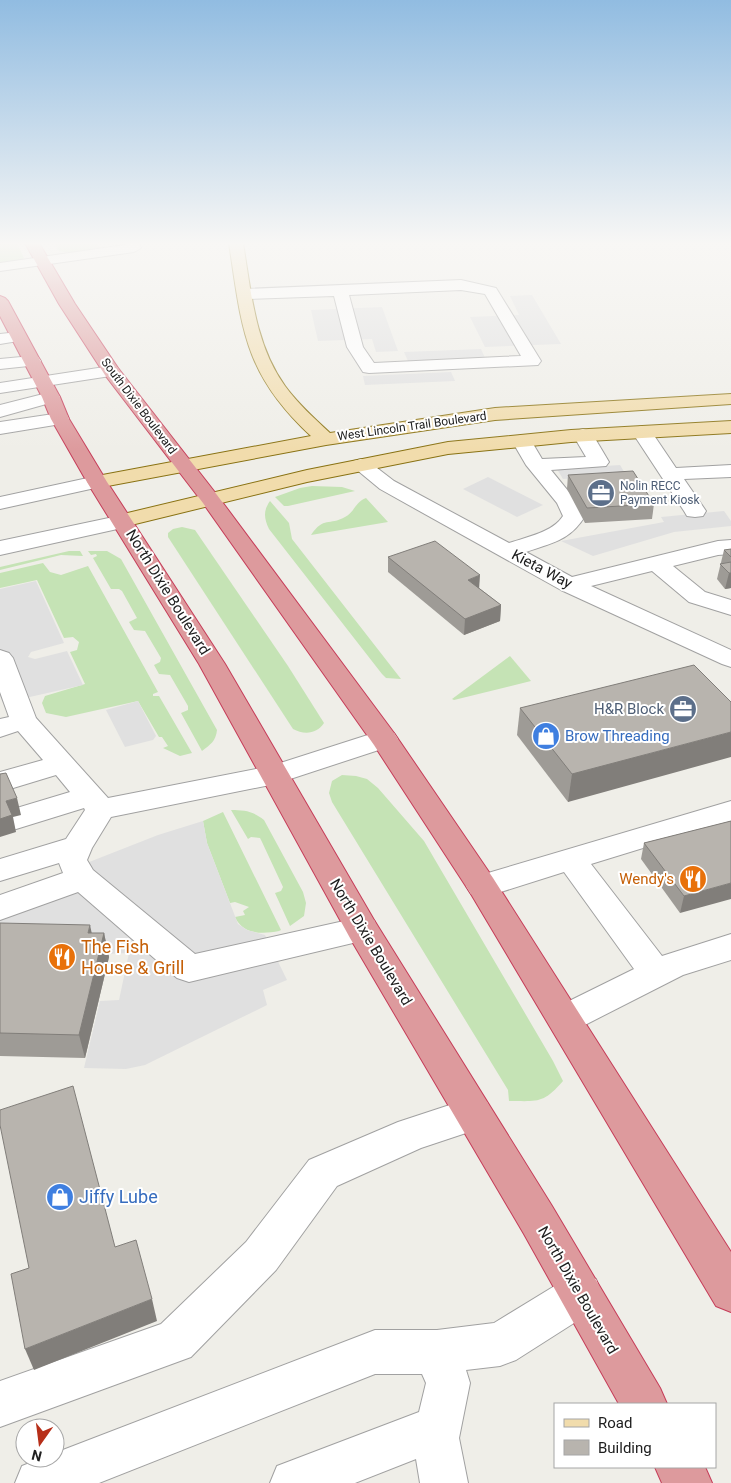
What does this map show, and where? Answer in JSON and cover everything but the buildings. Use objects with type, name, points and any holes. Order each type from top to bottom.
[{"type":"highway","points":[[3,312],[32,361],[60,419],[97,482]]},
{"type":"highway","name":"South Dixie Boulevard","points":[[73,312],[112,371],[184,466]]},
{"type":"highway","points":[[184,466],[384,739],[482,886],[731,1291]]},
{"type":"highway","name":"North Dixie Boulevard","points":[[97,482],[212,664],[362,929],[581,1294],[643,1403]]},
{"type":"highway","points":[[680,1468],[688,1483]]},
{"type":"main road","points":[[247,312],[260,356],[273,382],[303,418],[326,439]]},
{"type":"main road","name":"West Lincoln Trail Boulevard","points":[[97,482],[326,439],[495,414],[731,399]]},
{"type":"main road","name":"West Lincoln Trail Boulevard","points":[[123,521],[307,476],[448,448],[583,436],[731,427]]},
{"type":"street","points":[[346,312],[355,347],[369,368],[532,360],[504,312]]},
{"type":"street","points":[[0,339],[18,337]]},
{"type":"street","points":[[0,364],[32,361]]},
{"type":"street","points":[[0,411],[46,389],[112,371]]},
{"type":"street","points":[[0,388],[46,389]]},
{"type":"street","points":[[0,428],[60,419]]},
{"type":"street","points":[[642,432],[695,511]]},
{"type":"street","points":[[536,466],[599,462],[583,436]]},
{"type":"street","points":[[508,551],[551,536],[568,526],[574,516],[566,501],[536,466],[522,441]]},
{"type":"street","name":"Kieta Way","points":[[361,465],[387,485],[568,584],[731,658]]},
{"type":"street","points":[[670,474],[731,470]]},
{"type":"street","points":[[0,503],[97,482]]},
{"type":"street","points":[[0,548],[123,521]]},
{"type":"street","points":[[568,584],[718,548],[731,547]]},
{"type":"street","points":[[656,563],[697,597],[731,608]]},
{"type":"street","points":[[0,658],[12,724],[61,764],[95,803]]},
{"type":"street","points":[[0,824],[95,803],[275,775],[384,739]]},
{"type":"street","points":[[0,782],[61,764]]},
{"type":"street","points":[[0,908],[78,863],[95,803]]},
{"type":"street","points":[[482,886],[731,811]]},
{"type":"street","points":[[571,859],[656,974]]},
{"type":"street","points":[[0,887],[78,863]]},
{"type":"street","points":[[0,870],[78,863],[189,969],[362,929]]},
{"type":"street","points":[[565,1019],[671,966],[731,947]]},
{"type":"street","points":[[0,1404],[175,1341],[261,1256],[323,1174],[412,1134],[474,1114]]},
{"type":"street","points":[[39,1483],[376,1352],[437,1352],[500,1344],[581,1294]]},
{"type":"street","points":[[437,1352],[448,1382],[436,1438],[444,1483]]},
{"type":"street","points":[[294,1483],[437,1428]]},
{"type":"green space","points":[[312,486],[342,487],[355,491],[288,506],[284,506],[275,497],[300,488]]},
{"type":"green space","points":[[366,498],[388,522],[311,535],[323,523],[339,520],[351,513],[359,502]]},
{"type":"green space","points":[[270,501],[289,523],[292,539],[401,679],[386,678],[382,674],[269,529],[265,515]]},
{"type":"green space","points":[[182,527],[195,530],[288,666],[324,723],[321,727],[306,733],[293,729],[168,537],[168,533],[173,529]]},
{"type":"green space","points":[[69,551],[80,551],[83,556],[61,555],[0,570],[0,567]]},
{"type":"green space","points":[[88,551],[107,551],[121,559],[217,730],[214,740],[202,751],[181,713],[188,710],[188,706],[170,675],[159,674],[154,665],[160,662],[161,658],[145,631],[134,630],[129,622],[137,618],[122,591],[111,589],[93,558],[97,556],[96,554],[91,555]]},
{"type":"green space","points":[[43,563],[50,572],[61,575],[88,566],[158,692],[153,694],[153,696],[159,696],[192,753],[180,756],[163,748],[168,746],[162,737],[159,737],[138,701],[66,717],[46,713],[42,703],[45,696],[85,684],[70,652],[77,650],[79,642],[73,637],[64,638],[37,580],[0,588],[0,573]]},
{"type":"green space","points":[[510,656],[531,681],[452,699]]},
{"type":"green space","points":[[342,775],[367,779],[378,788],[424,841],[563,1081],[550,1094],[534,1101],[509,1101],[508,1090],[332,802],[329,793],[332,781]]},
{"type":"green space","points":[[231,810],[248,812],[264,820],[303,892],[306,903],[304,916],[290,926],[275,893],[281,891],[283,887],[260,838],[251,837],[248,839]]},
{"type":"green space","points":[[223,812],[281,930],[279,931],[254,932],[243,927],[235,917],[245,915],[243,911],[249,907],[235,902],[230,903],[207,843],[203,821]]},
{"type":"shaded area","points":[[311,312],[384,312],[398,351],[376,352],[372,339],[318,341]]},
{"type":"shaded area","points":[[518,312],[542,312],[561,344],[485,347],[470,317],[519,315]]},
{"type":"shaded area","points":[[481,349],[485,358],[408,361],[404,352]]},
{"type":"shaded area","points":[[451,372],[455,381],[365,385],[363,376]]},
{"type":"shaded area","points":[[620,465],[626,475],[563,479],[557,469]]},
{"type":"shaded area","points":[[488,477],[543,505],[517,517],[463,489]]},
{"type":"shaded area","points":[[724,511],[731,521],[731,526],[674,532],[593,556],[561,541],[664,522],[661,517]]},
{"type":"shaded area","points":[[36,581],[64,643],[31,652],[28,657],[35,659],[67,651],[83,685],[3,703],[0,696],[0,589]]},
{"type":"shaded area","points":[[138,701],[156,736],[153,740],[125,747],[106,710]]},
{"type":"shaded area","points":[[203,821],[207,843],[238,924],[247,930],[265,935],[287,980],[263,990],[267,1005],[145,1065],[126,1069],[84,1068],[100,1001],[119,1000],[129,953],[104,954],[0,942],[0,897],[158,835]]},
{"type":"place","name":"Nolin RECC Payment Kiosk","points":[[601,493]]},
{"type":"place","name":"H&R Block","points":[[683,709]]},
{"type":"place","name":"Brow Threading","points":[[546,736]]},
{"type":"place","name":"Wendy's","points":[[693,879]]},
{"type":"place","name":"The Fish House & Grill","points":[[62,957]]},
{"type":"place","name":"Jiffy Lube","points":[[60,1197]]}]
